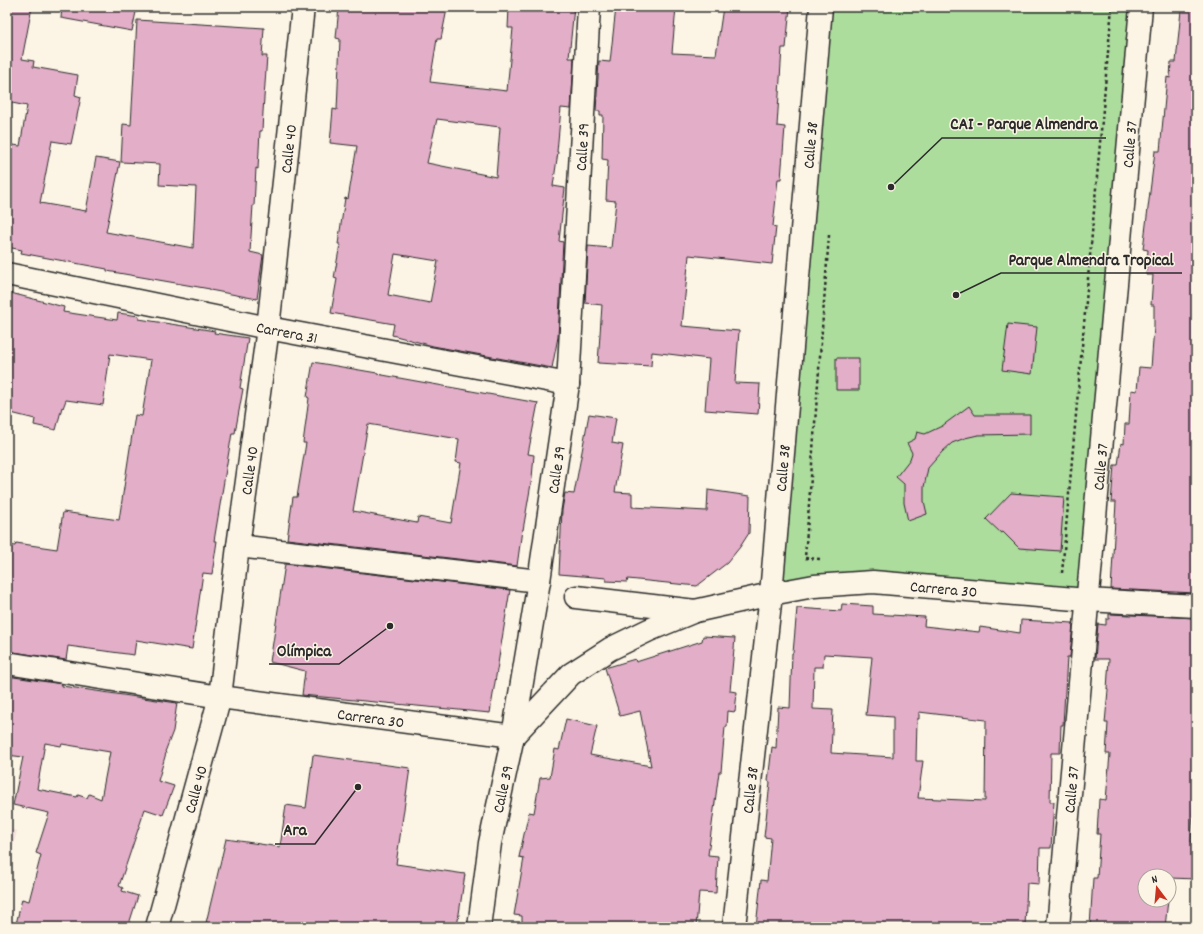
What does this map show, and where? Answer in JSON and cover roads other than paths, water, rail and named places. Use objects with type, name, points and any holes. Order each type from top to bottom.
[{"type":"street","name":"Calle 40","points":[[157,927],[220,696],[238,546],[268,328],[303,7]]},
{"type":"street","name":"Calle 39","points":[[479,927],[490,843],[513,736],[539,581],[568,384],[589,7]]},
{"type":"street","name":"Calle 38","points":[[734,927],[771,594],[821,7]]},
{"type":"street","name":"Calle 37","points":[[1058,927],[1141,7]]},
{"type":"street","name":"Carrera 31","points":[[7,274],[268,328],[568,384]]},
{"type":"street","points":[[238,546],[539,581]]},
{"type":"street","name":"Carrera 30","points":[[7,663],[220,696],[513,736],[571,674],[610,649],[649,630],[695,611],[771,594],[814,586],[873,582],[1088,600],[1196,606]]},
{"type":"street","name":"Carrera 30","points":[[576,597],[695,611]]},
{"type":"place","name":"CAI - Parque Almendra","points":[[891,187]]},
{"type":"place","name":"Parque Almendra Tropical","points":[[956,295]]},
{"type":"place","name":"Olímpica","points":[[390,626]]},
{"type":"place","name":"Ara","points":[[358,787]]}]
